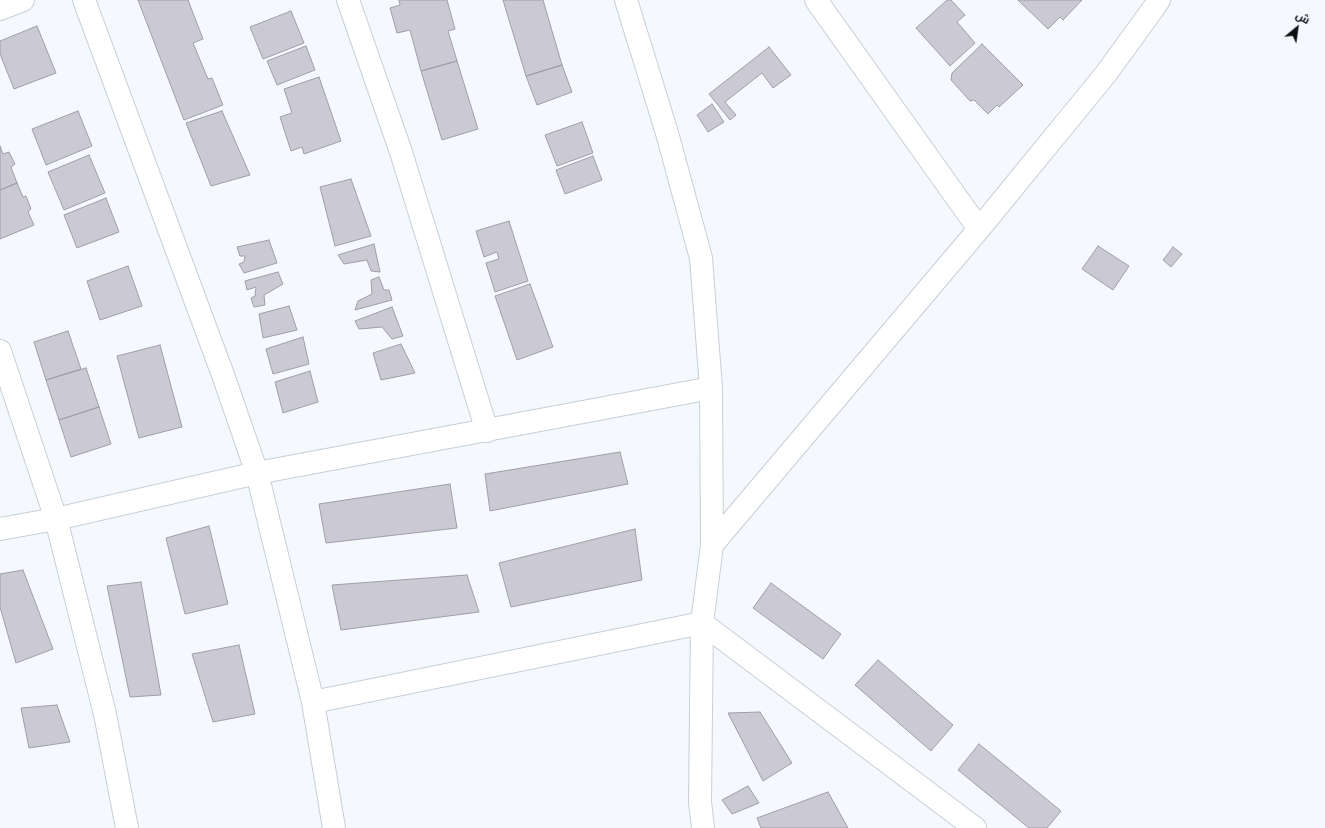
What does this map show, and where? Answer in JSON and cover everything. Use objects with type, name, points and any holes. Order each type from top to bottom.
[{"type":"street","points":[[0,9],[23,0]]},
{"type":"street","points":[[84,0],[218,361],[257,473],[313,702],[334,828]]},
{"type":"street","points":[[348,0],[400,152],[487,431]]},
{"type":"street","points":[[626,0],[667,133],[701,258],[711,388],[712,545],[702,623],[700,802],[703,828]]},
{"type":"street","points":[[816,0],[979,229]]},
{"type":"street","points":[[712,545],[979,229],[1105,75],[1152,3]]},
{"type":"street","points":[[0,351],[56,519],[105,714],[127,828]]},
{"type":"street","points":[[0,529],[56,519],[257,473],[711,388]]},
{"type":"street","points":[[313,702],[702,623],[975,828]]},
{"type":"building","points":[[138,0],[188,0],[203,39],[193,43],[208,79],[212,78],[223,105],[184,120]]},
{"type":"building","points":[[399,0],[447,0],[455,29],[448,31],[457,61],[421,71],[410,30],[397,33],[390,8],[400,5]]},
{"type":"building","points":[[503,0],[543,0],[562,65],[526,76]]},
{"type":"building","points":[[947,0],[951,0],[965,15],[957,22],[975,43],[950,66],[916,28]]},
{"type":"building","points":[[1018,0],[1082,0],[1063,20],[1060,17],[1048,29]]},
{"type":"building","points":[[291,11],[304,43],[263,59],[250,27]]},
{"type":"building","points":[[37,26],[56,73],[14,89],[0,54],[0,41]]},
{"type":"building","points":[[982,44],[1023,85],[999,107],[997,105],[988,114],[974,100],[970,101],[951,80],[952,73]]},
{"type":"building","points":[[306,46],[315,70],[277,85],[267,61]]},
{"type":"building","points":[[769,47],[791,75],[773,88],[762,73],[725,102],[736,115],[730,120],[709,94]]},
{"type":"building","points":[[457,61],[478,129],[442,140],[421,71]]},
{"type":"building","points":[[562,65],[572,92],[537,105],[526,76]]},
{"type":"building","points":[[319,77],[341,141],[304,154],[302,147],[291,151],[280,117],[292,113],[284,89]]},
{"type":"building","points":[[712,104],[724,122],[708,132],[697,115]]},
{"type":"building","points":[[78,111],[92,146],[46,165],[32,129]]},
{"type":"building","points":[[222,111],[250,175],[211,186],[186,123]]},
{"type":"building","points":[[582,122],[593,153],[557,166],[545,135]]},
{"type":"building","points":[[0,146],[3,154],[9,152],[15,164],[11,167],[17,183],[0,190]]},
{"type":"building","points":[[89,155],[105,193],[64,210],[48,172]]},
{"type":"building","points":[[593,156],[602,180],[565,194],[556,170]]},
{"type":"building","points":[[351,179],[371,236],[335,246],[320,187]]},
{"type":"building","points":[[17,183],[23,197],[26,196],[31,209],[28,212],[34,225],[0,239],[0,190]]},
{"type":"building","points":[[106,198],[119,232],[77,248],[64,215]]},
{"type":"building","points":[[509,221],[528,281],[495,292],[486,263],[499,259],[497,252],[484,257],[476,231]]},
{"type":"building","points":[[269,240],[277,263],[244,273],[239,264],[244,262],[245,256],[240,256],[237,247]]},
{"type":"building","points":[[374,244],[380,272],[371,271],[367,260],[344,264],[338,255]]},
{"type":"building","points":[[1098,246],[1129,266],[1113,290],[1082,269]]},
{"type":"building","points":[[1173,247],[1182,254],[1171,267],[1163,260]]},
{"type":"building","points":[[128,266],[142,306],[100,320],[87,281]]},
{"type":"building","points":[[278,272],[283,284],[264,295],[265,305],[254,307],[251,298],[255,296],[256,287],[247,290],[245,281]]},
{"type":"building","points":[[379,277],[384,290],[389,290],[392,300],[355,310],[358,301],[372,294],[371,280]]},
{"type":"building","points":[[530,284],[553,347],[517,360],[495,296]]},
{"type":"building","points":[[289,306],[297,330],[263,338],[259,314]]},
{"type":"building","points":[[392,307],[403,336],[392,339],[382,327],[359,329],[355,321]]},
{"type":"building","points":[[68,331],[81,369],[46,380],[34,342]]},
{"type":"building","points":[[303,337],[309,364],[273,374],[266,349]]},
{"type":"building","points":[[401,344],[415,373],[381,380],[373,353]]},
{"type":"building","points":[[160,345],[182,427],[139,438],[117,356]]},
{"type":"building","points":[[86,368],[99,407],[59,420],[46,380]]},
{"type":"building","points":[[310,371],[318,402],[283,413],[275,382]]},
{"type":"building","points":[[99,407],[111,444],[71,457],[59,420]]},
{"type":"building","points":[[620,452],[628,484],[490,511],[485,474]]},
{"type":"building","points":[[450,484],[457,528],[326,543],[319,504]]},
{"type":"building","points":[[209,526],[228,604],[185,614],[166,538]]},
{"type":"building","points":[[635,529],[642,580],[511,607],[499,563]]},
{"type":"building","points":[[23,570],[53,649],[16,663],[0,607],[0,574]]},
{"type":"building","points":[[467,575],[479,612],[341,630],[332,585]]},
{"type":"building","points":[[141,582],[161,695],[130,697],[107,586]]},
{"type":"building","points":[[771,583],[841,634],[823,659],[753,608]]},
{"type":"building","points":[[239,645],[255,714],[213,722],[192,654]]},
{"type":"building","points":[[878,660],[953,725],[931,751],[855,685]]},
{"type":"building","points":[[57,705],[70,742],[29,748],[21,708]]},
{"type":"building","points":[[760,712],[792,763],[763,781],[728,713]]},
{"type":"building","points":[[979,744],[1061,811],[1047,828],[1029,828],[958,770]]},
{"type":"building","points":[[748,786],[759,803],[732,814],[722,800]]},
{"type":"building","points":[[828,792],[848,828],[761,828],[757,818]]}]
